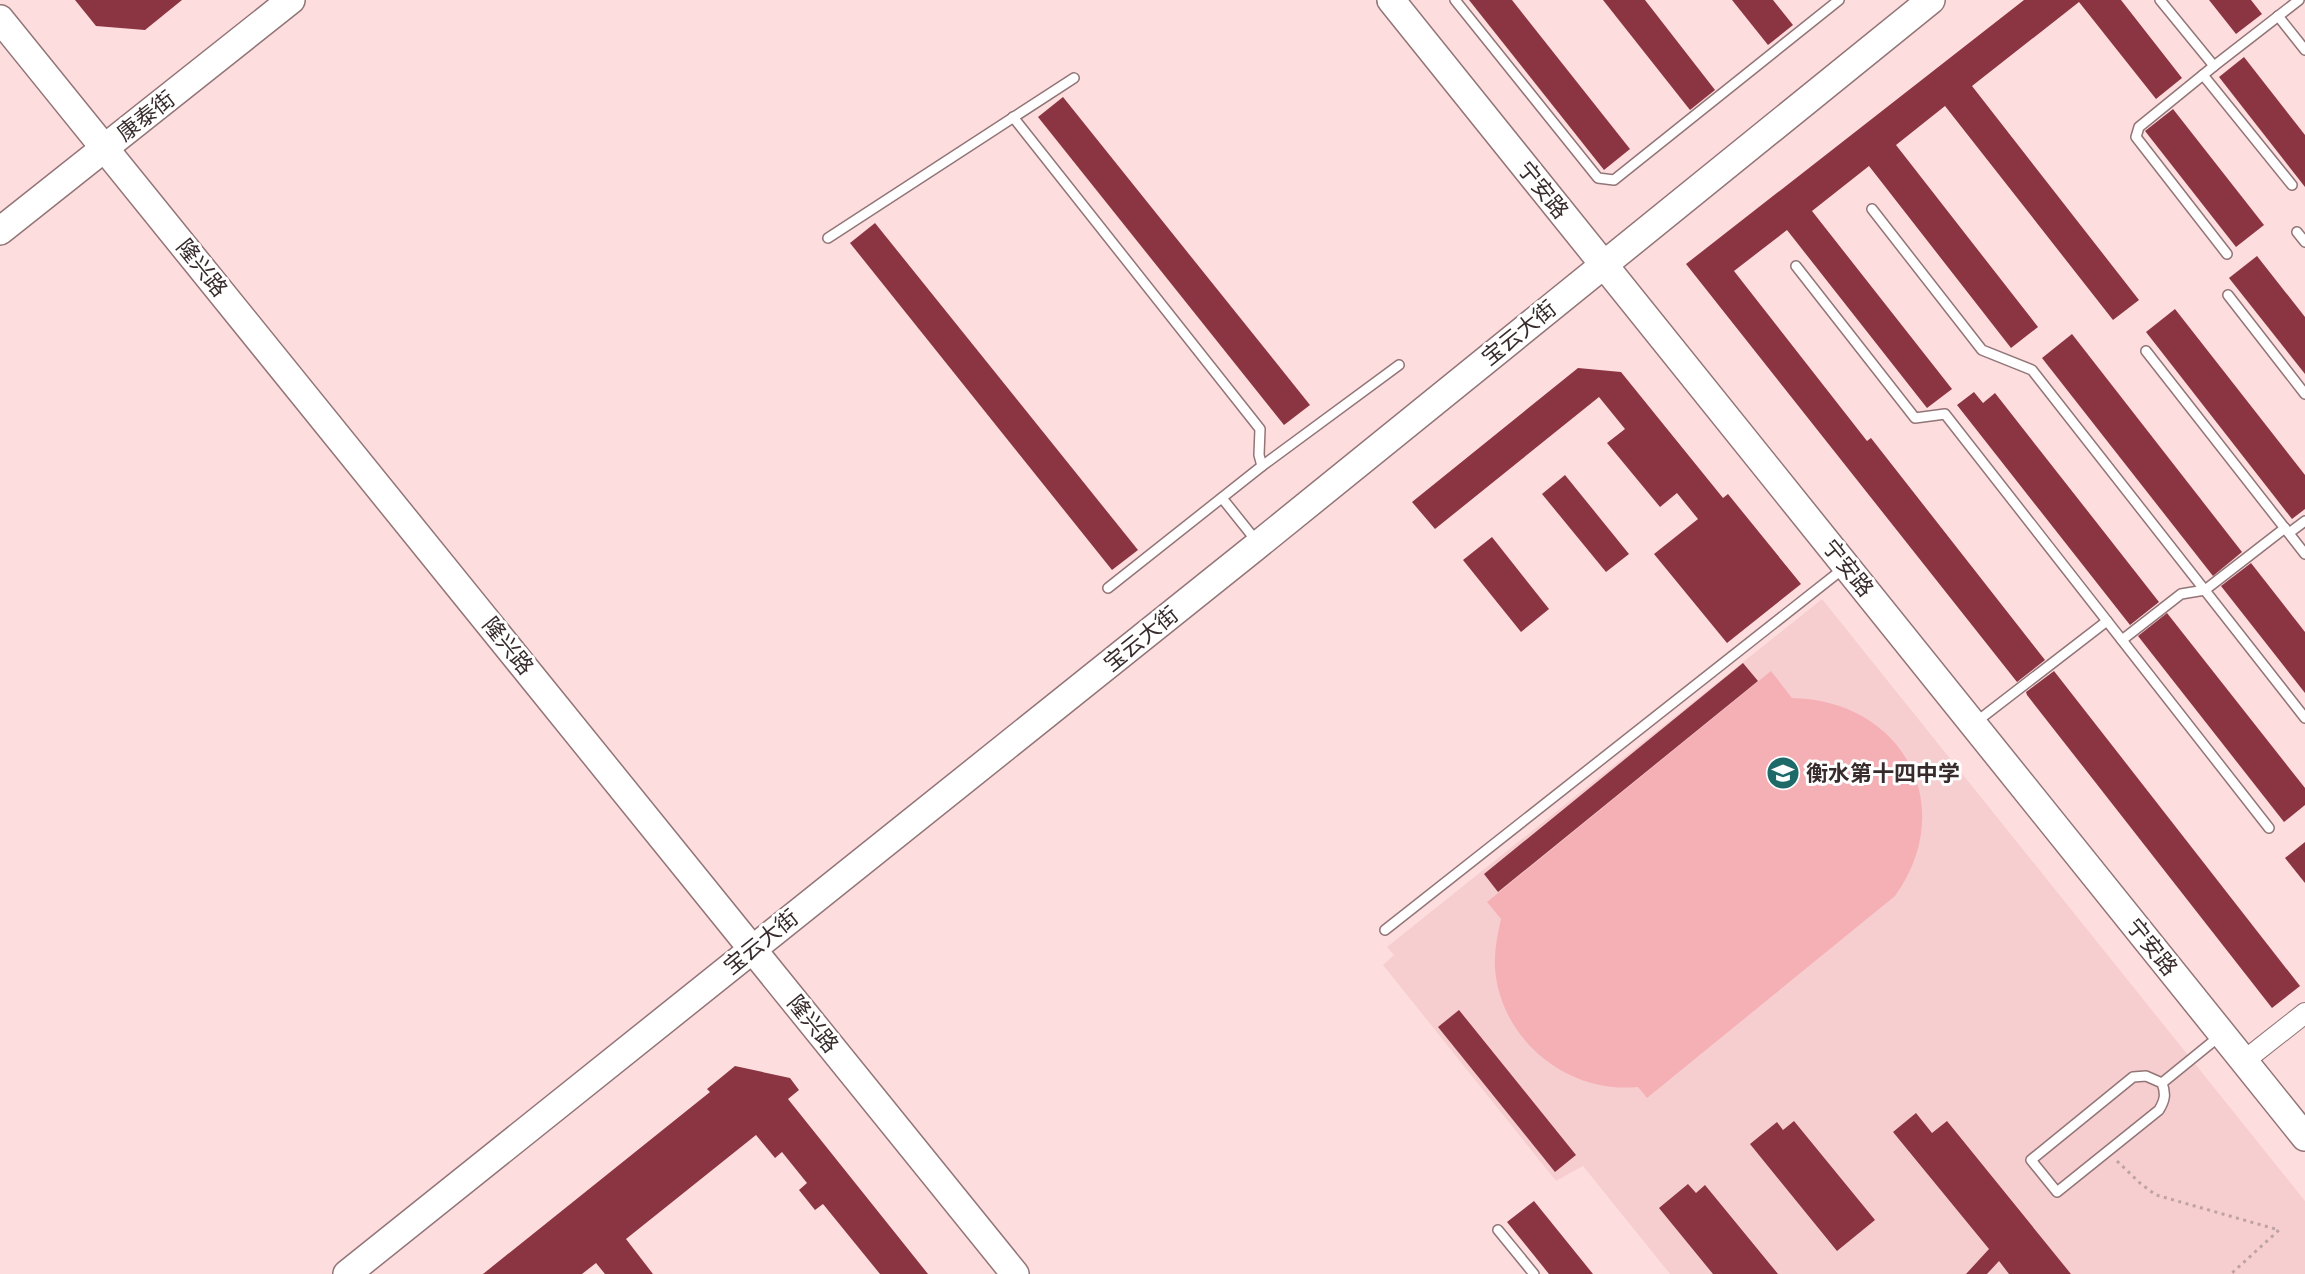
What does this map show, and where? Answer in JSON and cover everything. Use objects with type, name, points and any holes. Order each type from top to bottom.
[{"type":"street","name":"康泰街","points":[[0,231],[291,0]]},
{"type":"street","name":"宁安路","points":[[1391,0],[2305,1137]]},
{"type":"street","name":"宝云大街","points":[[347,1274],[1259,544],[1931,0]]},
{"type":"street","name":"隆兴路","points":[[0,19],[1015,1274]]},
{"type":"street","points":[[2244,1061],[2305,1013]]},
{"type":"lane","points":[[1455,0],[1598,178],[1614,180],[1839,0]]},
{"type":"lane","points":[[2160,0],[2214,66]]},
{"type":"lane","points":[[2227,254],[2136,137],[2139,126],[2299,0]]},
{"type":"lane","points":[[2278,16],[2305,50]]},
{"type":"lane","points":[[2203,75],[2292,185]]},
{"type":"lane","points":[[828,238],[1074,78]]},
{"type":"lane","points":[[1013,117],[1260,429],[1259,455],[1262,466]]},
{"type":"lane","points":[[1872,209],[1982,350],[2032,370],[2305,718]]},
{"type":"lane","points":[[2297,232],[2305,242]]},
{"type":"lane","points":[[1796,266],[1915,418],[1945,414],[2269,828]]},
{"type":"lane","points":[[2228,295],[2305,393]]},
{"type":"lane","points":[[2146,351],[2305,554]]},
{"type":"lane","points":[[1108,588],[1262,466],[1399,364]]},
{"type":"lane","points":[[1222,498],[1259,544]]},
{"type":"lane","points":[[2122,640],[2181,594],[2205,590],[2287,531],[2305,521]]},
{"type":"lane","points":[[1385,930],[1846,566]]},
{"type":"lane","points":[[1973,724],[2107,621]]},
{"type":"lane","points":[[2162,1083],[2222,1034]]},
{"type":"lane","points":[[2146,1076],[2162,1083],[2164,1100],[2159,1110],[2057,1192],[2031,1160],[2133,1077],[2146,1076]]},
{"type":"lane","points":[[1498,1230],[1534,1274]]},
{"type":"path","points":[[2107,1151],[2141,1184],[2156,1195],[2279,1230],[2231,1274]]},
{"type":"shaded area","name":"衡水第十四中学","points":[[1822,599],[2305,1201],[2305,1274],[1670,1274],[1583,1166],[1556,1181],[1383,965],[1394,955],[1387,947]]},
{"type":"shaded area","points":[[1771,671],[1792,698],[1831,703],[1864,717],[1890,738],[1909,764],[1920,794],[1922,827],[1914,861],[1895,896],[1647,1098],[1638,1087],[1612,1087],[1587,1082],[1563,1071],[1542,1057],[1524,1039],[1510,1018],[1500,995],[1495,969],[1496,944],[1501,919],[1487,902]]},
{"type":"building","points":[[75,0],[182,0],[145,30],[96,26]]},
{"type":"building","points":[[1469,0],[1512,0],[1630,149],[1604,170]]},
{"type":"building","points":[[1603,0],[1645,0],[1715,90],[1690,110]]},
{"type":"building","points":[[1732,0],[1773,0],[1793,25],[1768,45]]},
{"type":"building","points":[[2024,0],[2121,0],[2182,78],[2156,99],[2079,2],[1972,86],[2139,300],[2113,320],[1945,106],[1896,145],[2038,327],[2011,348],[1869,166],[1812,211],[1952,389],[1927,408],[1787,230],[1734,271],[1867,441],[1871,438],[2045,660],[2017,682],[1686,264]]},
{"type":"building","points":[[2209,0],[2251,0],[2262,14],[2236,34]]},
{"type":"building","points":[[2244,57],[2305,135],[2305,187],[2219,77]]},
{"type":"building","points":[[1063,97],[1310,405],[1284,425],[1038,117]]},
{"type":"building","points":[[2173,109],[2264,225],[2236,247],[2145,131]]},
{"type":"building","points":[[875,223],[1138,550],[1112,570],[850,243]]},
{"type":"building","points":[[2257,256],[2305,317],[2305,374],[2229,278]]},
{"type":"building","points":[[2175,309],[2305,475],[2305,509],[2292,519],[2146,332]]},
{"type":"building","points":[[2072,334],[2242,552],[2213,576],[2042,358]]},
{"type":"building","points":[[1578,368],[1621,372],[1723,498],[1728,494],[1801,584],[1727,643],[1654,554],[1698,519],[1677,493],[1660,507],[1607,443],[1625,429],[1599,397],[1435,529],[1412,502]]},
{"type":"building","points":[[1974,392],[1983,403],[1995,393],[2159,602],[2130,625],[1957,405]]},
{"type":"building","points":[[1565,475],[1629,554],[1606,572],[1542,494]]},
{"type":"building","points":[[1492,537],[1549,609],[1521,632],[1463,560]]},
{"type":"building","points":[[2251,563],[2305,632],[2305,693],[2221,586]]},
{"type":"building","points":[[2167,613],[2305,788],[2305,805],[2284,822],[2138,636]]},
{"type":"building","points":[[1743,663],[1758,681],[1498,892],[1484,874]]},
{"type":"building","points":[[2054,671],[2300,986],[2272,1008],[2027,695],[2026,692]]},
{"type":"building","points":[[2305,842],[2305,883],[2285,858]]},
{"type":"building","points":[[1459,1010],[1576,1155],[1555,1172],[1438,1027]]},
{"type":"building","points":[[735,1066],[790,1078],[799,1090],[788,1099],[928,1274],[880,1274],[823,1204],[815,1210],[799,1190],[807,1183],[782,1152],[775,1158],[756,1135],[626,1239],[653,1274],[605,1274],[596,1263],[582,1274],[483,1274],[710,1092],[707,1089]]},
{"type":"building","points":[[1916,1113],[1932,1133],[1947,1121],[2071,1274],[2009,1274],[1999,1261],[1987,1274],[1966,1274],[1989,1249],[1893,1132]]},
{"type":"building","points":[[1794,1121],[1875,1220],[1837,1251],[1750,1144],[1777,1122],[1783,1130]]},
{"type":"building","points":[[1688,1184],[1696,1193],[1705,1185],[1778,1274],[1713,1274],[1659,1208]]},
{"type":"building","points":[[1534,1201],[1593,1274],[1549,1274],[1507,1222]]},
{"type":"place","name":"衡水第十四中学","points":[[1783,773]]}]
